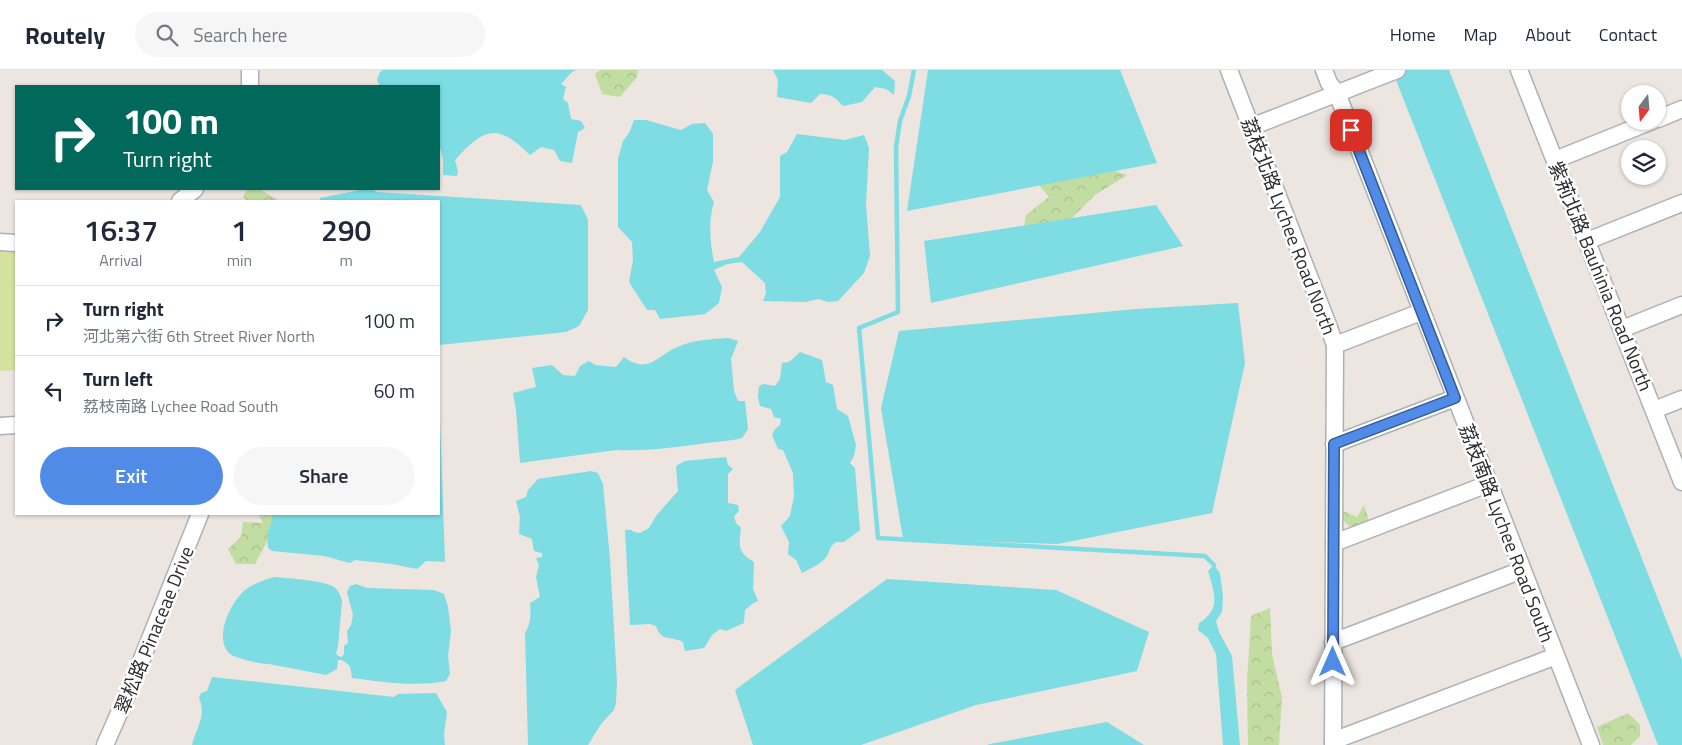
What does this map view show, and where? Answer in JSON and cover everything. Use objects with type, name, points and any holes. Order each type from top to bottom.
[{"type":"street","points":[[250,70],[250,85]]},
{"type":"street","name":"荔枝北路 Lychee Road North","points":[[1229,70],[1335,345],[1333,743]]},
{"type":"street","name":"荔枝南路 Lychee Road South","points":[[1324,70],[1337,93],[1590,745]]},
{"type":"street","name":"紫荊北路 Bauhinia Road North","points":[[1520,70],[1682,482]]},
{"type":"street","points":[[1251,127],[1395,71]]},
{"type":"street","points":[[1666,116],[1682,109]]},
{"type":"street","points":[[1555,160],[1630,130]]},
{"type":"street","points":[[181,200],[194,190]]},
{"type":"street","points":[[1587,241],[1682,203]]},
{"type":"street","points":[[0,242],[15,243]]},
{"type":"street","points":[[1622,329],[1682,305]]},
{"type":"street","points":[[1335,345],[1421,312]]},
{"type":"street","points":[[1334,444],[1455,398]]},
{"type":"street","points":[[1654,410],[1682,399]]},
{"type":"street","points":[[0,426],[15,425]]},
{"type":"street","points":[[1334,543],[1488,484]]},
{"type":"street","name":"翠松路 Pinaceae Drive","points":[[105,745],[131,686],[200,515]]},
{"type":"street","points":[[1333,642],[1522,570]]},
{"type":"street","points":[[1333,743],[1556,656]]},
{"type":"green space","points":[[600,70],[638,70],[637,77],[620,97],[602,94],[595,74]]},
{"type":"green space","points":[[1072,157],[1127,175],[1095,195],[1046,244],[1019,254],[1026,215],[1049,197],[1029,173]]},
{"type":"green space","points":[[246,190],[261,190],[278,200],[247,200],[243,197]]},
{"type":"green space","points":[[0,251],[15,251],[15,370],[0,371]]},
{"type":"green space","points":[[1364,505],[1371,527],[1358,533],[1341,519],[1343,511],[1357,517]]},
{"type":"green space","points":[[259,515],[281,515],[255,564],[236,564],[228,549],[241,537],[243,522],[263,523]]},
{"type":"green space","points":[[1270,608],[1272,654],[1282,698],[1279,745],[1248,745],[1247,683],[1251,616]]},
{"type":"green space","points":[[1628,713],[1640,725],[1640,736],[1631,745],[1603,745],[1597,727]]},
{"type":"water","points":[[383,70],[576,70],[561,84],[566,87],[563,99],[568,103],[571,119],[581,121],[585,128],[578,132],[572,163],[560,161],[554,150],[541,147],[530,155],[509,138],[491,133],[483,135],[475,141],[455,160],[458,171],[457,176],[443,175],[443,159],[440,148],[440,85],[380,85],[377,80],[380,72]]},
{"type":"water","points":[[773,70],[882,70],[895,81],[894,95],[886,89],[875,87],[862,102],[843,106],[833,97],[824,94],[820,94],[811,103],[777,97],[778,80]]},
{"type":"water","points":[[928,70],[1120,70],[1157,163],[907,211]]},
{"type":"water","points":[[1392,70],[1449,70],[1682,660],[1682,745],[1658,745]]},
{"type":"water","points":[[634,120],[646,120],[681,130],[692,124],[705,123],[713,134],[713,161],[707,190],[714,202],[710,232],[714,262],[739,257],[760,232],[780,197],[780,156],[787,152],[797,134],[845,140],[864,135],[869,148],[866,204],[870,256],[864,273],[838,301],[828,302],[818,299],[806,302],[763,301],[766,293],[765,283],[742,262],[727,264],[714,270],[722,287],[719,303],[705,314],[660,319],[655,310],[647,310],[629,282],[633,260],[632,242],[618,227],[618,159],[623,141],[629,133]]},
{"type":"water","points":[[360,190],[374,190],[377,192],[581,205],[588,220],[588,310],[579,326],[566,332],[440,345],[440,200],[320,200],[320,198]]},
{"type":"water","points":[[1156,205],[1183,246],[931,303],[924,241]]},
{"type":"water","points":[[1238,303],[1245,363],[1212,513],[1058,544],[903,539],[881,408],[899,331],[1136,309]]},
{"type":"water","points":[[728,338],[738,341],[731,359],[734,391],[738,401],[745,401],[748,429],[742,438],[659,449],[616,450],[520,463],[513,393],[536,387],[532,368],[552,365],[563,375],[575,376],[580,366],[589,361],[595,365],[616,367],[624,357],[632,362],[646,364],[677,347],[689,343]]},
{"type":"water","points":[[800,352],[822,360],[826,382],[833,385],[837,409],[848,416],[856,445],[854,456],[850,463],[855,468],[860,530],[844,542],[836,542],[822,562],[802,573],[796,560],[788,554],[789,542],[781,526],[790,516],[794,496],[793,473],[783,450],[778,449],[772,435],[780,425],[781,419],[774,417],[771,409],[760,406],[758,397],[759,386],[764,384],[775,386],[780,379],[782,363],[789,362]]},
{"type":"water","points":[[440,420],[445,562],[426,561],[417,569],[355,560],[350,563],[324,556],[272,551],[268,548],[267,534],[273,515],[440,515]]},
{"type":"water","points":[[726,457],[728,465],[733,469],[728,474],[728,503],[738,505],[739,511],[734,516],[736,523],[741,528],[740,548],[754,562],[753,589],[758,601],[745,610],[744,623],[726,631],[720,629],[712,635],[704,648],[685,651],[683,642],[664,637],[656,626],[650,624],[630,625],[625,530],[640,533],[649,528],[656,516],[678,491],[676,466],[685,461]]},
{"type":"water","points":[[591,471],[598,473],[603,484],[610,559],[617,682],[616,703],[614,710],[601,724],[588,745],[528,745],[525,633],[530,619],[530,603],[540,597],[536,577],[539,565],[536,558],[542,557],[542,553],[534,551],[532,539],[519,534],[520,517],[516,501],[526,497],[528,490],[538,479]]},
{"type":"water","points":[[1214,565],[1220,573],[1223,596],[1222,612],[1216,621],[1219,632],[1232,656],[1240,745],[1223,745],[1216,654],[1208,638],[1198,630],[1199,623],[1206,618],[1214,606],[1214,593],[1208,571]]},
{"type":"water","points":[[275,577],[323,583],[337,590],[342,601],[336,653],[342,657],[344,646],[348,643],[347,631],[351,625],[353,615],[347,592],[350,586],[356,584],[367,588],[434,590],[444,594],[448,607],[451,631],[448,656],[450,674],[446,681],[411,684],[352,678],[350,666],[342,660],[338,660],[337,669],[326,675],[263,664],[229,653],[225,647],[223,630],[229,612],[244,591],[258,582]]},
{"type":"water","points":[[887,579],[1056,590],[1149,632],[1137,671],[976,705],[861,745],[753,745],[735,690]]},
{"type":"water","points":[[212,677],[394,697],[398,694],[436,693],[447,712],[444,734],[445,745],[192,745],[202,711],[199,698],[201,693],[207,691]]},
{"type":"water","points":[[1107,722],[1144,745],[987,745],[990,744]]},
{"type":"waterway","points":[[914,70],[909,96],[900,121],[896,147],[898,312],[859,328],[878,538],[1205,556],[1214,565]]},
{"type":"route","points":[[1333,662],[1334,444],[1455,398],[1351,130]]}]
